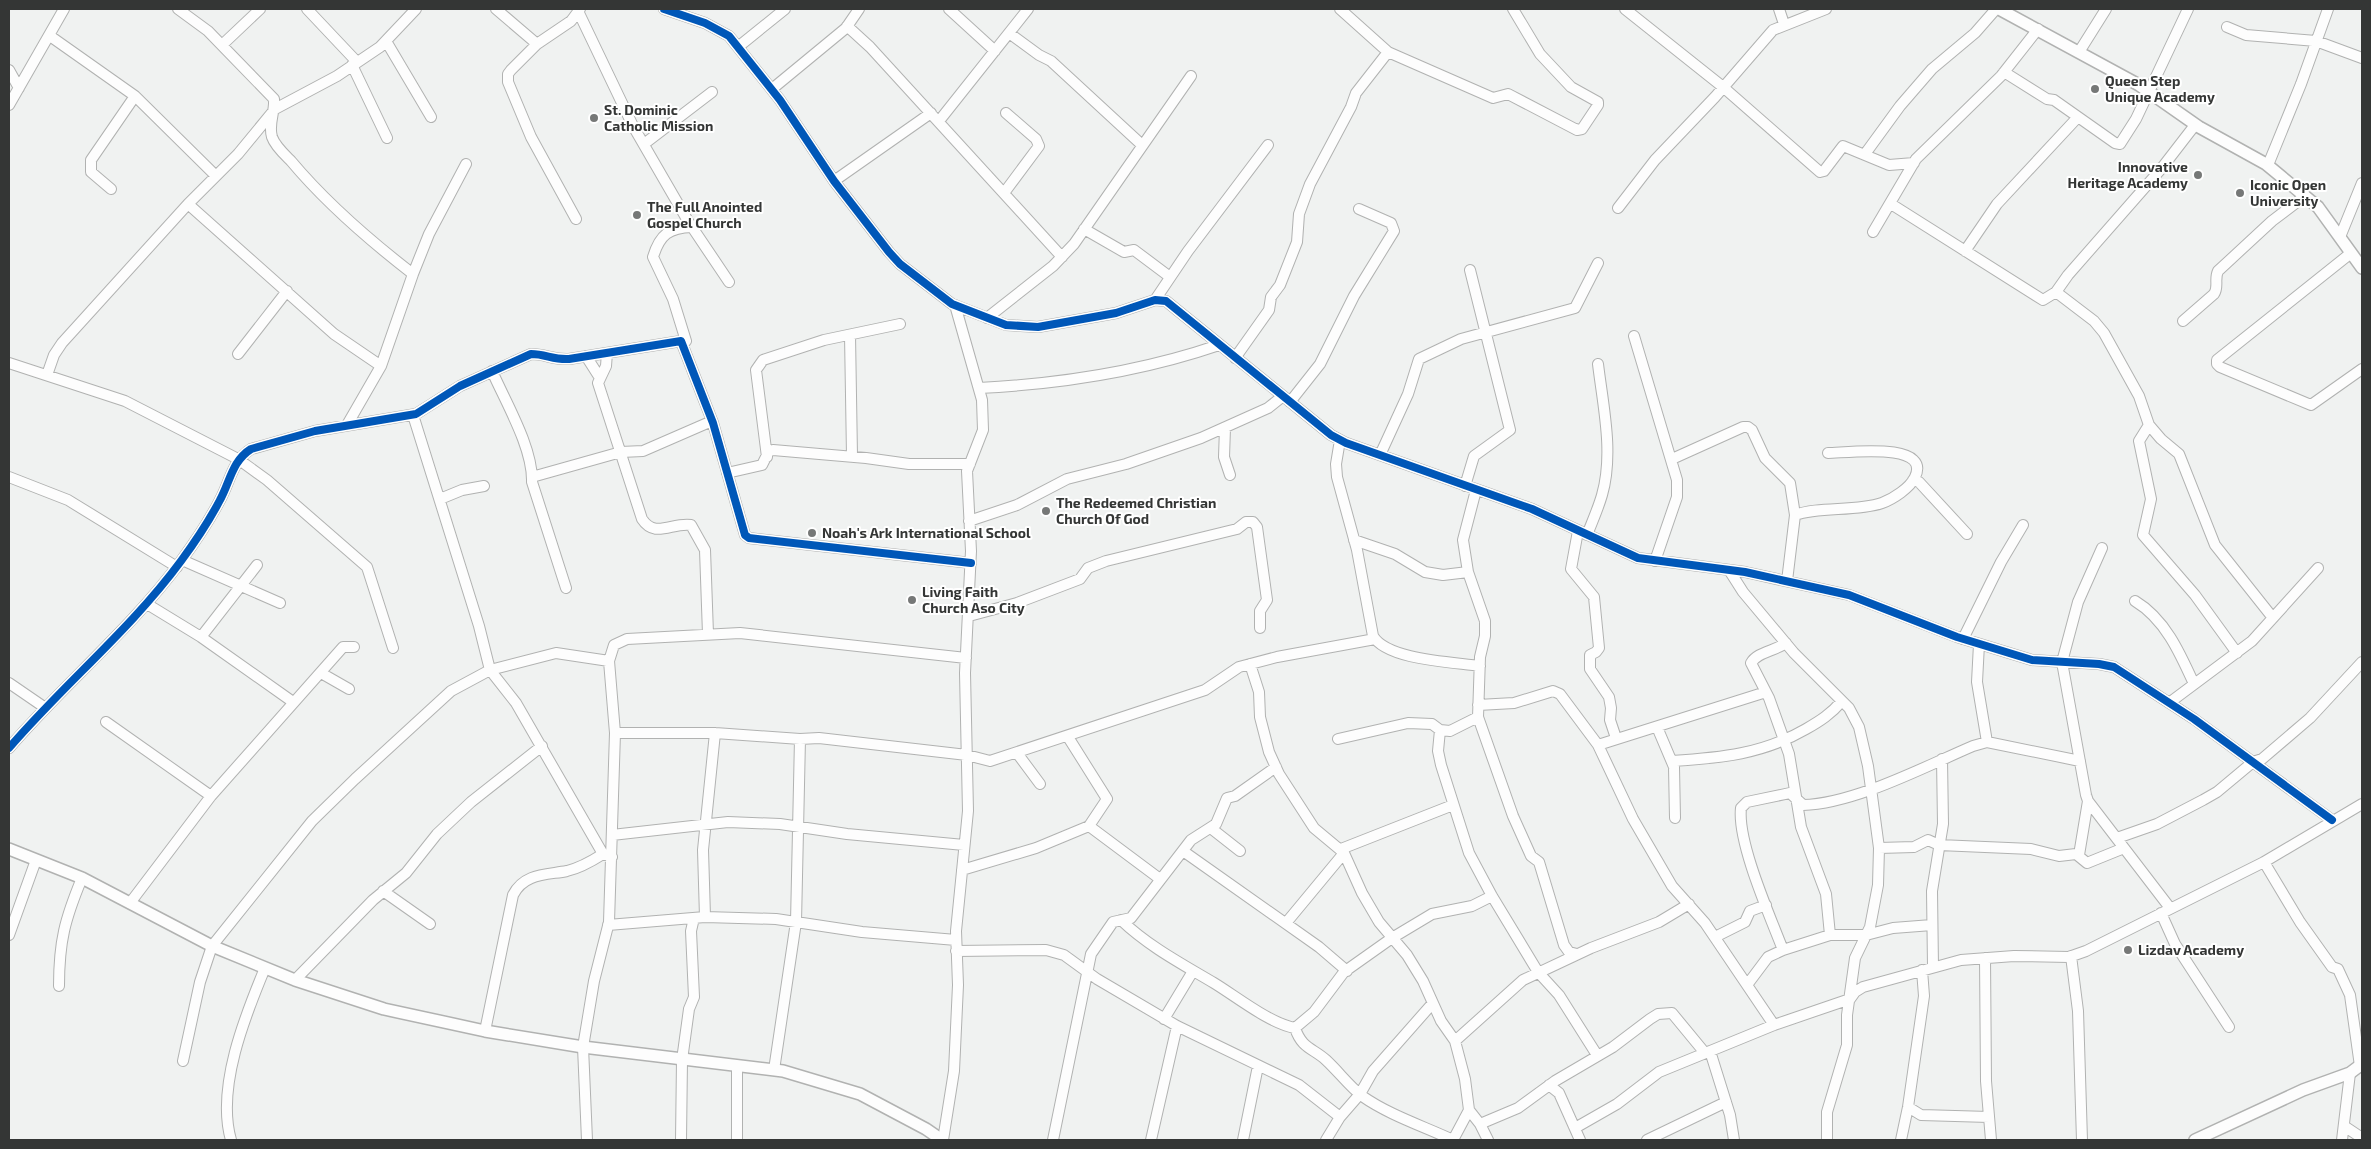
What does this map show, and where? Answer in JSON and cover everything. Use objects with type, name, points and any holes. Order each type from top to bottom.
[{"type":"street","points":[[9,105],[64,9]]},
{"type":"street","points":[[178,9],[208,31],[274,100],[275,109],[270,124],[273,139],[308,182],[366,237],[413,274]]},
{"type":"street","points":[[222,45],[260,9]]},
{"type":"street","points":[[307,9],[355,64],[387,138]]},
{"type":"street","points":[[47,375],[54,354],[62,344],[188,204],[238,154],[275,109],[355,64],[386,41],[416,9]]},
{"type":"street","points":[[496,9],[537,44]]},
{"type":"street","points":[[664,9],[705,23],[729,36],[772,89],[834,181],[900,264],[955,305],[1006,325],[1038,327],[1116,313],[1155,300],[1166,301],[1218,345],[1340,440],[1380,456],[1532,509],[1638,558],[1729,570],[1849,595],[1963,639],[2032,660],[2114,667],[2169,703],[2332,820]]},
{"type":"street","points":[[738,47],[785,9]]},
{"type":"street","points":[[772,89],[847,26],[860,9]]},
{"type":"street","points":[[949,9],[995,51]]},
{"type":"street","points":[[939,121],[1028,9]]},
{"type":"street","points":[[1340,9],[1388,52],[1493,98],[1508,94],[1577,130],[1582,129],[1598,105],[1598,102],[1571,87],[1540,54],[1513,9]]},
{"type":"street","points":[[1625,9],[1723,87],[1760,122],[1820,172],[1824,171],[1841,146],[1892,165],[1914,162]]},
{"type":"street","points":[[1779,9],[1784,24]]},
{"type":"street","points":[[1618,208],[1654,160],[1723,87],[1773,30],[1784,24],[1826,9]]},
{"type":"street","points":[[1865,154],[1900,106],[1932,69],[1975,33],[1997,9],[2038,29],[2148,91],[2195,125],[2268,165],[2318,207],[2362,268]]},
{"type":"street","points":[[2079,52],[2106,9]]},
{"type":"street","points":[[2004,72],[2048,99],[2054,100],[2115,144],[2120,144],[2136,118],[2188,9]]},
{"type":"street","points":[[2268,165],[2328,9]]},
{"type":"street","points":[[576,218],[532,137],[508,82],[508,74],[537,44],[570,21],[579,10],[644,144],[692,227],[729,282]]},
{"type":"street","points":[[847,26],[870,47],[939,121],[1062,257]]},
{"type":"street","points":[[2227,27],[2246,35],[2316,41],[2362,58]]},
{"type":"street","points":[[1873,232],[1914,162],[2004,72],[2038,29]]},
{"type":"street","points":[[1009,32],[1051,62],[1142,145]]},
{"type":"street","points":[[50,36],[135,96],[215,175]]},
{"type":"street","points":[[386,41],[431,117]]},
{"type":"street","points":[[1235,358],[1269,310],[1271,297],[1281,283],[1297,242],[1299,214],[1310,184],[1351,107],[1356,93],[1388,52]]},
{"type":"street","points":[[9,70],[19,88]]},
{"type":"street","points":[[987,318],[1062,257],[1084,229],[1191,76]]},
{"type":"street","points":[[644,144],[712,92]]},
{"type":"street","points":[[111,189],[91,172],[91,160],[135,96]]},
{"type":"street","points":[[834,181],[931,113]]},
{"type":"street","points":[[1004,193],[1039,146],[1036,139],[1006,113]]},
{"type":"street","points":[[1965,251],[1997,204],[2078,116]]},
{"type":"street","points":[[1891,204],[2043,300],[2056,292],[2068,275],[2161,169],[2195,125]]},
{"type":"street","points":[[1155,300],[1268,144]]},
{"type":"street","points":[[347,425],[381,366],[429,234],[466,164]]},
{"type":"street","points":[[1892,165],[1904,181]]},
{"type":"street","points":[[2340,238],[2362,183]]},
{"type":"street","points":[[2183,322],[2217,290],[2215,276],[2218,271],[2272,221],[2306,196]]},
{"type":"street","points":[[188,204],[334,334],[381,366]]},
{"type":"street","points":[[969,521],[1017,505],[1067,479],[1126,464],[1225,428],[1286,399],[1320,364],[1354,296],[1394,231],[1391,223],[1359,209]]},
{"type":"street","points":[[683,344],[686,341],[673,299],[653,257],[658,241],[677,228],[692,227]]},
{"type":"street","points":[[1084,229],[1124,252],[1134,250],[1170,277]]},
{"type":"street","points":[[2352,253],[2217,360],[2217,364],[2220,367],[2311,405],[2362,369]]},
{"type":"street","points":[[1380,456],[1411,388],[1417,361],[1461,339],[1575,308],[1598,262]]},
{"type":"street","points":[[1465,486],[1474,456],[1510,430],[1470,270]]},
{"type":"street","points":[[238,354],[286,291]]},
{"type":"street","points":[[2056,292],[2094,321],[2104,334],[2139,396],[2148,425],[2178,454],[2215,545],[2273,618]]},
{"type":"street","points":[[9,848],[82,878],[212,946],[295,980],[384,1009],[486,1031],[583,1047],[774,1070],[860,1094],[943,1140],[954,1071],[958,985],[956,940],[968,811],[966,658],[971,563],[966,488],[967,471],[984,430],[982,400],[955,305]]},
{"type":"street","points":[[767,456],[759,405],[756,370],[758,364],[763,360],[824,340],[900,324]]},
{"type":"street","points":[[850,335],[852,456]]},
{"type":"street","points":[[1634,336],[1677,480],[1677,497],[1655,560]]},
{"type":"street","points":[[9,748],[44,707],[147,604],[179,563],[220,500],[238,459],[251,449],[315,431],[413,415],[460,386],[531,354],[542,354],[555,360],[681,341],[712,421],[745,535],[749,538],[971,563]]},
{"type":"street","points":[[979,388],[1015,386],[1104,373],[1190,355],[1218,345]]},
{"type":"street","points":[[607,353],[606,366],[598,383],[642,519],[646,526],[652,529],[691,525],[704,546],[708,634]]},
{"type":"street","points":[[586,356],[600,378]]},
{"type":"street","points":[[9,363],[125,401],[238,459],[267,480],[367,567],[393,648]]},
{"type":"street","points":[[1598,364],[1606,432],[1607,461],[1602,494],[1582,533],[1571,569],[1594,597],[1599,648],[1590,655],[1588,666],[1609,697],[1611,708],[1610,720],[1616,738]]},
{"type":"street","points":[[492,372],[522,440],[566,588]]},
{"type":"street","points":[[413,415],[479,626],[490,670],[516,703],[607,856]]},
{"type":"street","points":[[532,477],[621,452],[643,451],[712,421]]},
{"type":"street","points":[[2148,425],[2139,441],[2151,499],[2143,535],[2195,595],[2237,652]]},
{"type":"street","points":[[1672,459],[1748,427],[1752,430],[1764,458],[1790,483],[1796,515],[1787,582]]},
{"type":"street","points":[[1225,428],[1224,457],[1230,475]]},
{"type":"street","points":[[1340,440],[1336,477],[1354,540],[1375,639],[1385,649],[1408,655],[1480,666]]},
{"type":"street","points":[[727,473],[762,465],[769,451],[773,450],[852,456],[908,464],[970,464]]},
{"type":"street","points":[[1796,515],[1883,503],[1902,491],[1913,480],[1917,465],[1908,455],[1877,451],[1828,454]]},
{"type":"street","points":[[9,477],[68,500],[179,563],[242,586],[280,603]]},
{"type":"street","points":[[1913,480],[1919,482],[1967,534]]},
{"type":"street","points":[[440,499],[462,490],[484,486]]},
{"type":"street","points":[[1476,490],[1463,540],[1468,572],[1485,621],[1485,636],[1480,666],[1478,718],[1513,816],[1531,856],[1539,862],[1564,945],[1569,952],[1577,954]]},
{"type":"street","points":[[969,616],[1018,603],[1080,579],[1088,568],[1106,561],[1237,528],[1246,522],[1253,522],[1257,527],[1267,600],[1260,610],[1260,628]]},
{"type":"street","points":[[1963,639],[2001,562],[2023,525]]},
{"type":"street","points":[[1354,540],[1395,554],[1425,572],[1443,575],[1468,572]]},
{"type":"street","points":[[2079,855],[2088,801],[2062,662],[2078,602],[2102,548]]},
{"type":"street","points":[[201,637],[257,565]]},
{"type":"street","points":[[2169,703],[2252,641],[2318,568]]},
{"type":"street","points":[[1729,570],[1743,592],[1786,643],[1849,708],[1858,727],[1871,788],[1879,848],[1878,886],[1873,914],[1856,958],[1850,999],[1847,1045],[1827,1112],[1827,1140]]},
{"type":"street","points":[[2135,601],[2149,609],[2173,640],[2194,684]]},
{"type":"street","points":[[147,604],[201,637],[294,702]]},
{"type":"street","points":[[587,1140],[583,1047],[594,981],[608,925],[607,856],[612,835],[615,733],[609,661],[614,645],[627,639],[708,634],[759,635],[966,658]]},
{"type":"street","points":[[615,733],[819,738],[967,755],[990,761],[1017,754],[1205,690],[1239,667],[1375,639]]},
{"type":"street","points":[[1786,643],[1777,649],[1761,654],[1752,661],[1753,669],[1766,692],[1790,754],[1802,826],[1826,894],[1830,935]]},
{"type":"street","points":[[1979,644],[1977,682],[1987,742]]},
{"type":"street","points":[[130,903],[211,796],[344,647],[354,647]]},
{"type":"street","points":[[184,1061],[200,982],[212,946],[312,821],[451,691],[490,670],[556,653],[609,661]]},
{"type":"street","points":[[2117,838],[2157,824],[2217,792],[2253,762],[2262,759],[2310,718],[2362,662]]},
{"type":"street","points":[[1250,664],[1259,692],[1260,717],[1269,752],[1276,767],[1314,828],[1323,838],[1343,851],[1362,893],[1378,922],[1407,955],[1423,981],[1440,1021],[1455,1041],[1465,1079],[1469,1110],[1480,1124],[1488,1140]]},
{"type":"street","points":[[321,673],[350,689]]},
{"type":"street","points":[[9,683],[44,707]]},
{"type":"street","points":[[1478,706],[1514,703],[1553,690],[1560,694],[1598,744],[1633,819],[1672,886],[1689,904],[1714,937],[1774,1026]]},
{"type":"street","points":[[1598,744],[1616,738],[1622,739],[1766,692]]},
{"type":"street","points":[[1672,761],[1725,757],[1784,742],[1825,718],[1842,701]]},
{"type":"street","points":[[1338,739],[1408,723],[1432,724],[1440,730],[1458,728],[1478,718]]},
{"type":"street","points":[[106,722],[211,796]]},
{"type":"street","points":[[1656,727],[1672,761],[1676,779],[1676,818]]},
{"type":"street","points":[[1440,730],[1438,751],[1440,765],[1469,853],[1492,896],[1538,972],[1559,995],[1597,1055]]},
{"type":"street","points":[[681,1140],[682,1060],[689,1009],[694,997],[691,931],[699,918],[704,824],[715,734]]},
{"type":"street","points":[[962,870],[1036,848],[1089,826],[1106,799],[1068,737]]},
{"type":"street","points":[[774,1070],[796,922],[800,739]]},
{"type":"street","points":[[1783,950],[1766,905],[1740,820],[1741,808],[1747,802],[1790,793],[1803,805],[1822,803],[1871,788],[1987,742],[2080,761]]},
{"type":"street","points":[[295,980],[332,939],[406,873],[437,834],[471,802],[542,746]]},
{"type":"street","points":[[1017,754],[1040,784]]},
{"type":"street","points":[[1933,967],[1932,891],[1938,845],[1943,824],[1942,759]]},
{"type":"street","points":[[1053,1140],[1091,954],[1113,922],[1131,918],[1195,837],[1212,829],[1220,819],[1227,798],[1235,796],[1276,767]]},
{"type":"street","points":[[2088,801],[2117,838],[2166,911],[2175,944],[2229,1027]]},
{"type":"street","points":[[1286,923],[1343,851],[1453,804]]},
{"type":"street","points":[[1575,1128],[1617,1104],[1659,1072],[1774,1026],[1850,999],[1854,992],[1864,987],[1961,960],[2014,956],[2071,956],[2086,951],[2264,862],[2332,820],[2340,818],[2362,804]]},
{"type":"street","points":[[612,835],[728,822],[797,827],[964,845]]},
{"type":"street","points":[[1089,826],[1160,879]]},
{"type":"street","points":[[1212,829],[1240,851]]},
{"type":"street","points":[[1879,848],[1903,849],[1914,847],[1928,840],[1938,845],[2031,849],[2060,856],[2079,855]]},
{"type":"street","points":[[2079,855],[2085,862],[2090,863],[2124,848]]},
{"type":"street","points":[[1183,851],[1320,947],[1347,970]]},
{"type":"street","points":[[486,1031],[513,895],[517,887],[523,881],[535,876],[568,870],[607,856]]},
{"type":"street","points":[[9,935],[36,860]]},
{"type":"street","points":[[2264,862],[2300,922],[2332,967],[2338,969],[2350,995],[2358,1067],[2342,1140]]},
{"type":"street","points":[[59,986],[59,954],[66,916],[82,878]]},
{"type":"street","points":[[384,891],[430,924]]},
{"type":"street","points":[[1295,1028],[1314,1012],[1347,970],[1392,938],[1432,914],[1472,906],[1492,896]]},
{"type":"street","points":[[1455,1041],[1518,984],[1538,972],[1577,954],[1659,922],[1689,904]]},
{"type":"street","points":[[1714,937],[1745,922],[1750,911],[1766,905]]},
{"type":"street","points":[[608,925],[699,918],[776,919],[862,932],[956,940]]},
{"type":"street","points":[[1121,920],[1134,934],[1193,971],[1264,1014],[1295,1028],[1298,1036],[1309,1049],[1325,1059],[1360,1094],[1378,1106],[1453,1140],[1469,1110]]},
{"type":"street","points":[[1747,985],[1768,957],[1783,950],[1830,935],[1866,935],[1894,928],[1932,925]]},
{"type":"street","points":[[1556,964],[1564,945]]},
{"type":"street","points":[[956,951],[1046,950],[1064,955],[1074,960],[1088,973],[1164,1019],[1299,1085],[1340,1117]]},
{"type":"street","points":[[1074,960],[1091,954]]},
{"type":"street","points":[[2071,956],[2078,1011],[2082,1140]]},
{"type":"street","points":[[1985,958],[1986,1081],[1991,1140]]},
{"type":"street","points":[[231,1140],[227,1124],[228,1090],[243,1020],[265,968]]},
{"type":"street","points":[[1901,1140],[1908,1107],[1924,996],[1922,970]]},
{"type":"street","points":[[1164,1019],[1193,971]]},
{"type":"street","points":[[1326,1140],[1340,1117],[1360,1094],[1373,1071],[1432,1004]]},
{"type":"street","points":[[1480,1124],[1518,1108],[1550,1085],[1613,1047],[1650,1018],[1667,1012],[1677,1017],[1707,1052],[1726,1102],[1734,1140]]},
{"type":"street","points":[[1150,1140],[1177,1026]]},
{"type":"street","points":[[1243,1140],[1258,1066]]},
{"type":"street","points":[[737,1067],[737,1140]]},
{"type":"street","points":[[2195,1140],[2358,1067]]},
{"type":"street","points":[[1559,1093],[1561,1078]]},
{"type":"street","points":[[1550,1085],[1559,1093],[1580,1140]]},
{"type":"street","points":[[1647,1140],[1726,1102]]},
{"type":"street","points":[[1908,1107],[1921,1115],[1989,1117]]},
{"type":"street","points":[[2344,1126],[2362,1138]]},
{"type":"cycle path","points":[[664,9],[705,23],[729,36],[780,100],[834,181],[889,252],[900,264],[952,304],[1006,325],[1038,327],[1116,313],[1155,300],[1166,301],[1331,435],[1346,443],[1532,509],[1638,558],[1745,572],[1849,595],[1957,637],[2032,660],[2099,664],[2114,667],[2194,719],[2332,820]]},
{"type":"cycle path","points":[[9,748],[162,586],[207,524],[235,466],[251,449],[315,431],[416,414],[460,386],[531,354],[569,359],[681,341],[713,423],[745,535],[749,538],[971,563]]},
{"type":"place","name":"Queen Step Unique Academy","points":[[2095,89]]},
{"type":"place","name":"St. Dominic Catholic Mission","points":[[594,118]]},
{"type":"place","name":"Innovative Heritage Academy","points":[[2198,175]]},
{"type":"place","name":"Iconic Open University","points":[[2240,193]]},
{"type":"place","name":"The Full Anointed Gospel Church","points":[[637,215]]},
{"type":"place","name":"The Redeemed Christian Church Of God","points":[[1046,511]]},
{"type":"place","name":"Noah's Ark International School","points":[[812,533]]},
{"type":"place","name":"Living Faith Church Aso City","points":[[912,600]]},
{"type":"place","name":"Lizdav Academy","points":[[2128,950]]}]
